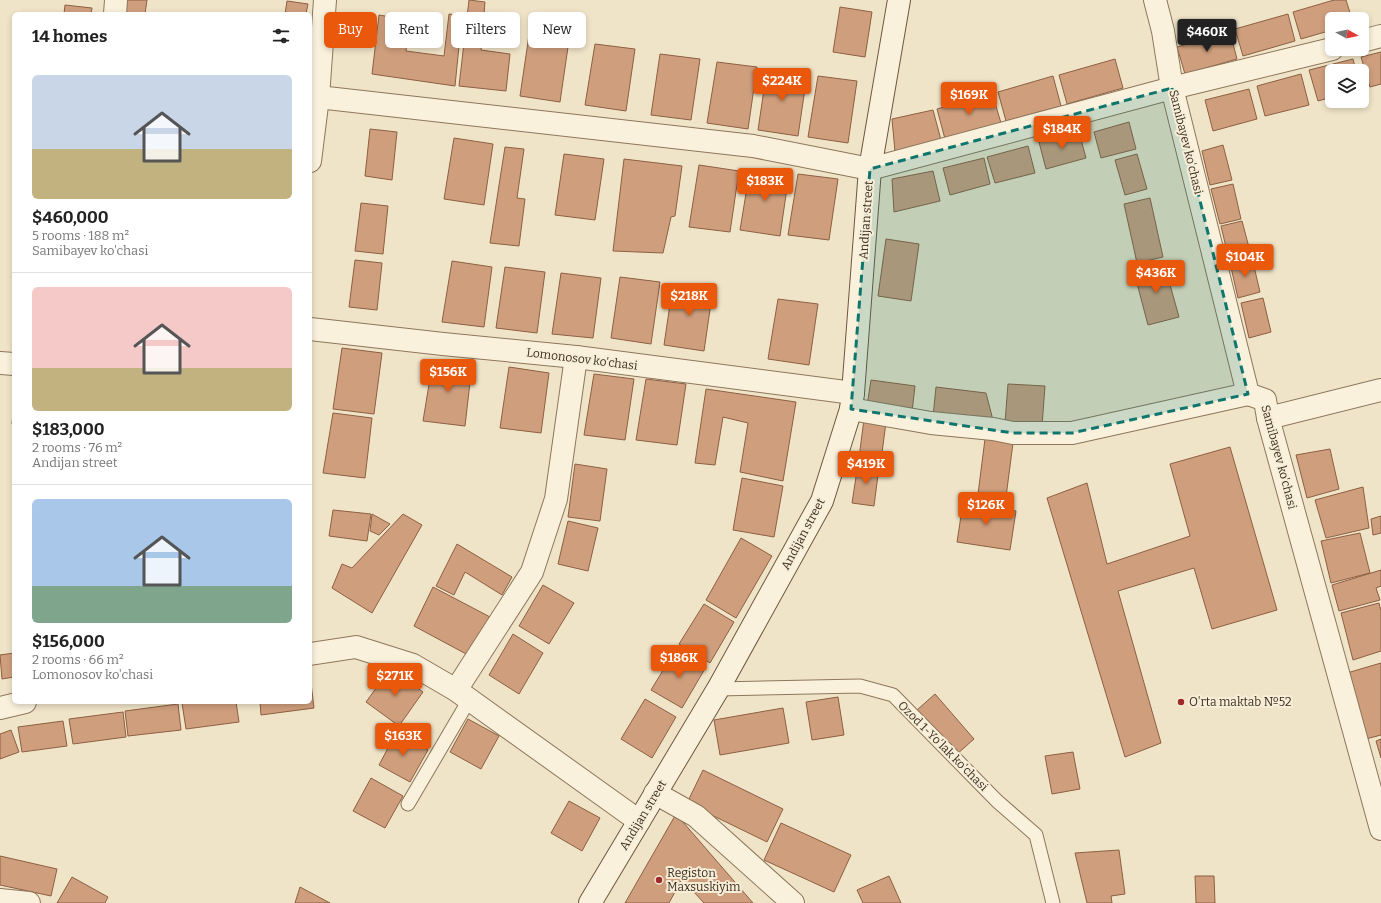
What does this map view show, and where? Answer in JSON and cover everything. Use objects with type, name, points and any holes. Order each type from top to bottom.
[{"type":"street","points":[[115,12],[116,0]]},
{"type":"street","points":[[312,145],[318,97],[325,0]]},
{"type":"street","name":"Andijan street","points":[[590,903],[718,689],[822,501],[852,401],[870,169],[899,0]]},
{"type":"street","name":"Samibayev ko'chasi","points":[[1155,0],[1163,31],[1172,88],[1248,394],[1265,400],[1268,418],[1381,829]]},
{"type":"street","points":[[1369,39],[1381,36]]},
{"type":"street","points":[[318,97],[753,146],[870,169],[1172,88],[1325,50]]},
{"type":"street","name":"Lomonosov ko'chasi","points":[[312,329],[576,357],[852,401],[931,423],[993,429],[1013,433],[1072,433],[1248,394]]},
{"type":"street","points":[[462,695],[532,572],[556,499],[576,357]]},
{"type":"street","points":[[0,363],[12,364]]},
{"type":"street","points":[[1268,418],[1381,390]]},
{"type":"street","points":[[312,654],[356,648],[413,665],[462,695],[639,821]]},
{"type":"street","points":[[0,708],[17,704]]},
{"type":"street","points":[[656,793],[696,816],[793,903]]},
{"type":"street","points":[[0,900],[29,903]]},
{"type":"lane","name":"Ozod 1-Yo'lak ko'chasi","points":[[718,689],[860,686],[893,695],[997,801],[1036,836],[1053,903]]},
{"type":"lane","points":[[408,804],[462,695]]},
{"type":"highlighted area","points":[[1172,88],[1248,394],[1072,433],[1013,433],[851,409],[870,169]]},
{"type":"building","points":[[126,0],[147,0],[145,12],[124,12]]},
{"type":"building","points":[[469,0],[485,2],[484,12],[468,12]]},
{"type":"building","points":[[1334,0],[1346,0],[1350,12],[1325,12],[1325,32],[1301,39],[1293,12]]},
{"type":"building","points":[[287,1],[308,4],[306,12],[285,12]]},
{"type":"building","points":[[65,5],[92,8],[91,12],[64,12]]},
{"type":"building","points":[[840,7],[872,12],[865,57],[833,52]]},
{"type":"building","points":[[449,14],[451,14],[451,48],[459,48],[455,86],[372,74],[375,48],[377,48],[379,15],[385,16],[385,48],[406,48],[406,51],[444,56]]},
{"type":"building","points":[[1288,14],[1295,41],[1243,56],[1235,29]]},
{"type":"building","points":[[1230,32],[1237,59],[1185,74],[1177,47]]},
{"type":"building","points":[[528,42],[528,48],[568,48],[560,102],[520,96]]},
{"type":"building","points":[[595,44],[635,49],[626,111],[585,105]]},
{"type":"building","points":[[463,48],[481,48],[481,50],[510,54],[506,91],[459,86]]},
{"type":"building","points":[[1381,52],[1381,84],[1370,87],[1369,64],[1363,64],[1361,57]]},
{"type":"building","points":[[660,54],[700,59],[691,120],[651,115]]},
{"type":"building","points":[[1115,59],[1123,88],[1067,104],[1059,75]]},
{"type":"building","points":[[1353,59],[1354,64],[1333,64]]},
{"type":"building","points":[[717,62],[757,67],[748,129],[707,123]]},
{"type":"building","points":[[1325,66],[1325,99],[1318,101],[1309,70]]},
{"type":"building","points":[[767,69],[807,75],[798,136],[758,130]]},
{"type":"building","points":[[1301,74],[1309,105],[1265,116],[1257,86]]},
{"type":"building","points":[[818,76],[857,81],[848,143],[808,137]]},
{"type":"building","points":[[1053,76],[1061,106],[1006,121],[998,92]]},
{"type":"building","points":[[1249,89],[1257,119],[1213,131],[1205,100]]},
{"type":"building","points":[[992,93],[1001,123],[945,139],[937,109]]},
{"type":"building","points":[[933,110],[941,140],[895,152],[892,119]]},
{"type":"building","points":[[1129,122],[1136,149],[1101,158],[1094,132]]},
{"type":"building","points":[[370,129],[397,132],[392,180],[365,176]]},
{"type":"building","points":[[1079,132],[1086,158],[1046,169],[1039,142]]},
{"type":"building","points":[[454,138],[493,144],[484,205],[444,199]]},
{"type":"building","points":[[1223,145],[1232,180],[1210,185],[1202,151]]},
{"type":"building","points":[[1028,146],[1035,173],[995,183],[987,157]]},
{"type":"building","points":[[505,147],[524,149],[517,198],[525,199],[519,246],[490,243]]},
{"type":"building","points":[[564,154],[604,159],[595,220],[555,215]]},
{"type":"building","points":[[1137,154],[1147,189],[1125,195],[1115,160]]},
{"type":"building","points":[[984,158],[990,184],[950,195],[943,168]]},
{"type":"building","points":[[624,159],[682,166],[675,216],[671,217],[663,253],[613,251]]},
{"type":"building","points":[[699,165],[739,171],[730,232],[689,227]]},
{"type":"building","points":[[750,169],[789,174],[780,236],[740,230]]},
{"type":"building","points":[[933,171],[940,201],[894,212],[892,179]]},
{"type":"building","points":[[798,174],[838,179],[829,240],[788,235]]},
{"type":"building","points":[[1233,184],[1241,219],[1220,224],[1211,189]]},
{"type":"building","points":[[1150,198],[1163,257],[1137,263],[1124,204]]},
{"type":"building","points":[[361,203],[388,206],[383,254],[355,251]]},
{"type":"building","points":[[1242,221],[1251,255],[1229,260],[1221,226]]},
{"type":"building","points":[[886,239],[919,244],[911,301],[878,296]]},
{"type":"building","points":[[1252,258],[1260,292],[1238,298],[1230,263]]},
{"type":"building","points":[[355,260],[382,263],[377,310],[349,307]]},
{"type":"building","points":[[452,261],[492,267],[484,327],[442,322]]},
{"type":"building","points":[[1164,263],[1179,317],[1148,325],[1134,272]]},
{"type":"building","points":[[505,267],[545,272],[537,333],[496,328]]},
{"type":"building","points":[[561,273],[601,278],[593,338],[552,334]]},
{"type":"building","points":[[620,277],[660,282],[651,344],[611,338]]},
{"type":"building","points":[[673,284],[713,289],[704,351],[664,345]]},
{"type":"building","points":[[1263,298],[1271,332],[1249,338],[1241,303]]},
{"type":"building","points":[[778,299],[818,304],[809,365],[768,359]]},
{"type":"building","points":[[342,348],[382,353],[374,414],[333,409]]},
{"type":"building","points":[[433,360],[472,365],[465,426],[423,421]]},
{"type":"building","points":[[509,367],[549,373],[541,433],[500,428]]},
{"type":"building","points":[[594,374],[634,379],[625,440],[584,435]]},
{"type":"building","points":[[646,379],[686,384],[677,445],[636,440]]},
{"type":"building","points":[[871,380],[915,386],[912,412],[867,406]]},
{"type":"building","points":[[1008,384],[1045,386],[1042,426],[1005,423]]},
{"type":"building","points":[[936,387],[986,393],[994,424],[933,417]]},
{"type":"building","points":[[706,389],[796,402],[783,481],[740,472],[748,423],[723,417],[715,465],[695,463]]},
{"type":"building","points":[[333,413],[372,418],[365,478],[323,473]]},
{"type":"building","points":[[864,419],[886,422],[881,461],[859,458]]},
{"type":"building","points":[[985,439],[1013,443],[1006,497],[978,494]]},
{"type":"building","points":[[1230,447],[1277,610],[1212,629],[1194,568],[1118,591],[1161,743],[1125,757],[1047,498],[1087,483],[1107,564],[1190,536],[1170,464]]},
{"type":"building","points":[[1330,449],[1339,489],[1307,498],[1296,455]]},
{"type":"building","points":[[575,464],[607,469],[600,521],[568,517]]},
{"type":"building","points":[[858,464],[879,467],[874,506],[852,503]]},
{"type":"building","points":[[742,478],[783,486],[774,537],[733,530]]},
{"type":"building","points":[[1363,487],[1369,528],[1326,538],[1315,500]]},
{"type":"building","points":[[963,503],[1016,511],[1010,550],[957,542]]},
{"type":"building","points":[[333,510],[371,514],[367,541],[329,536]]},
{"type":"building","points":[[372,514],[390,524],[379,535],[370,531]]},
{"type":"building","points":[[403,514],[422,525],[372,613],[332,588],[342,564],[352,568]]},
{"type":"building","points":[[1381,516],[1381,533],[1373,535],[1371,519]]},
{"type":"building","points":[[568,521],[598,528],[588,571],[558,564]]},
{"type":"building","points":[[1360,533],[1370,573],[1331,583],[1321,541]]},
{"type":"building","points":[[741,538],[772,556],[736,618],[706,600]]},
{"type":"building","points":[[457,544],[512,577],[502,595],[465,572],[454,595],[436,586]]},
{"type":"building","points":[[1381,570],[1381,586],[1376,588],[1380,600],[1339,611],[1332,585]]},
{"type":"building","points":[[543,585],[574,603],[549,644],[519,626]]},
{"type":"building","points":[[433,587],[492,618],[468,655],[414,626]]},
{"type":"building","points":[[1379,603],[1381,611],[1381,651],[1353,660],[1341,613]]},
{"type":"building","points":[[704,604],[734,622],[710,663],[679,644]]},
{"type":"building","points":[[513,634],[543,653],[519,694],[489,675]]},
{"type":"building","points":[[676,649],[706,667],[682,708],[651,690]]},
{"type":"building","points":[[12,653],[12,677],[2,679],[0,655]]},
{"type":"building","points":[[1381,663],[1381,735],[1366,739],[1347,673]]},
{"type":"building","points":[[390,669],[423,692],[399,726],[366,702]]},
{"type":"building","points":[[312,691],[314,708],[261,715],[260,704],[312,704]]},
{"type":"building","points":[[935,694],[974,739],[956,755],[917,710]]},
{"type":"building","points":[[838,697],[844,735],[812,740],[806,702]]},
{"type":"building","points":[[645,699],[676,717],[652,758],[621,739]]},
{"type":"building","points":[[178,704],[181,730],[128,736],[125,711]]},
{"type":"building","points":[[182,704],[236,704],[239,722],[186,729]]},
{"type":"building","points":[[783,708],[789,743],[720,755],[714,720]]},
{"type":"building","points":[[123,712],[126,737],[73,744],[69,719]]},
{"type":"building","points":[[468,719],[499,736],[481,769],[450,752]]},
{"type":"building","points":[[63,721],[67,746],[22,752],[18,727]]},
{"type":"building","points":[[11,730],[19,752],[0,759],[0,734]]},
{"type":"building","points":[[396,733],[428,750],[410,782],[379,765]]},
{"type":"building","points":[[1381,739],[1381,758],[1376,741]]},
{"type":"building","points":[[1073,752],[1080,789],[1052,794],[1045,756]]},
{"type":"building","points":[[703,770],[783,809],[767,842],[687,803]]},
{"type":"building","points":[[371,778],[403,796],[385,828],[353,811]]},
{"type":"building","points":[[569,801],[600,818],[582,851],[551,833]]},
{"type":"building","points":[[676,814],[753,903],[704,903],[682,879],[669,903],[625,903]]},
{"type":"building","points":[[781,823],[851,855],[834,892],[764,860]]},
{"type":"building","points":[[1119,850],[1125,894],[1111,896],[1112,903],[1087,903],[1075,853]]},
{"type":"building","points":[[0,856],[57,869],[51,896],[0,885]]},
{"type":"building","points":[[889,876],[901,903],[863,903],[857,890]]},
{"type":"building","points":[[1195,876],[1214,876],[1215,903],[1196,903]]},
{"type":"building","points":[[72,877],[108,897],[105,903],[57,903]]},
{"type":"building","points":[[300,887],[330,903],[295,903]]},
{"type":"place","name":"O'rta maktab №52","points":[[1181,702]]},
{"type":"place","name":"Registon Maxsuskiyim","points":[[659,880]]}]
